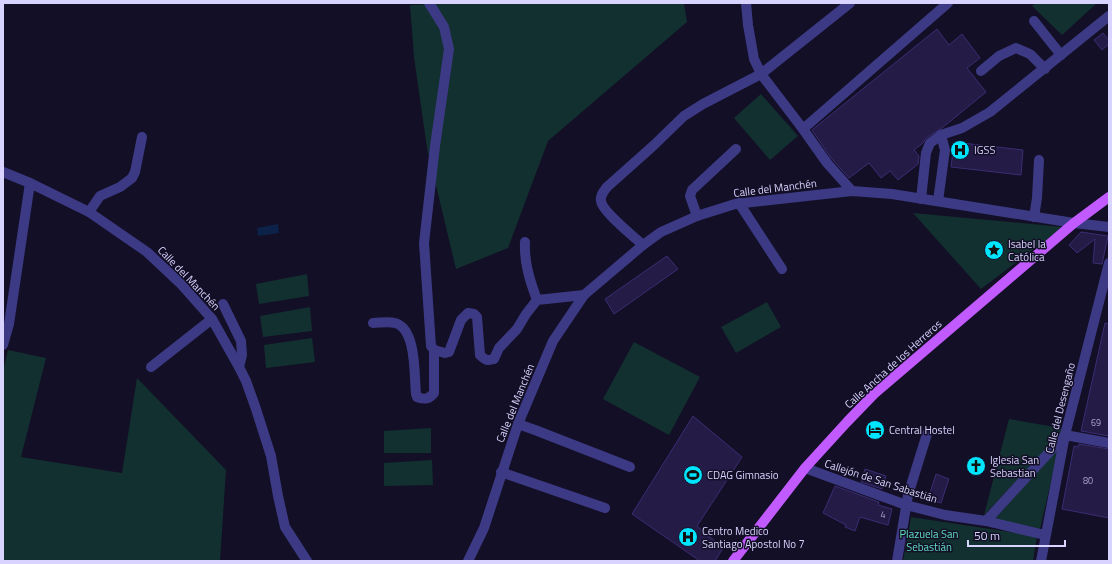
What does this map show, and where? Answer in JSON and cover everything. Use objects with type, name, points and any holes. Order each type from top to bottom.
[{"type":"main road","points":[[1074,223],[1109,197]]},
{"type":"main road","name":"Calle Ancha de los Herreros","points":[[733,561],[805,468],[874,394],[1074,223]]},
{"type":"street","points":[[373,323],[394,323],[402,326],[412,343],[417,398],[426,399],[431,397],[434,392],[434,350],[431,346],[424,243],[435,146],[449,49],[444,27],[429,3]]},
{"type":"street","points":[[746,3],[748,26],[754,59],[761,74],[827,163],[852,191]]},
{"type":"street","points":[[643,245],[606,210],[601,202],[602,193],[684,116],[761,74],[850,3]]},
{"type":"street","points":[[803,129],[948,3]]},
{"type":"street","points":[[921,199],[926,153],[930,143],[941,135],[962,128],[990,112],[1109,16]]},
{"type":"street","points":[[1034,21],[1061,55]]},
{"type":"street","points":[[981,71],[999,56],[1016,48],[1030,54],[1045,69]]},
{"type":"street","points":[[938,202],[945,150],[941,135]]},
{"type":"street","points":[[89,212],[100,196],[120,187],[132,178],[135,172],[142,137]]},
{"type":"street","points":[[697,216],[691,202],[690,196],[692,190],[736,149]]},
{"type":"street","points":[[1034,217],[1039,160]]},
{"type":"street","name":"Calle del Manchén","points":[[3,172],[30,183],[89,212],[147,252],[180,283],[212,319],[239,367],[256,409],[271,456],[285,527],[307,561]]},
{"type":"street","points":[[3,345],[9,324],[30,183]]},
{"type":"street","name":"Calle del Manchén","points":[[468,561],[484,528],[501,472],[518,424],[553,341],[584,295],[643,245],[661,232],[697,216],[739,203],[852,191],[892,194],[1034,217],[1109,227]]},
{"type":"street","points":[[739,203],[782,269]]},
{"type":"street","points":[[525,242],[525,258],[528,274],[537,300]]},
{"type":"street","name":"Calle del Desengaño","points":[[1041,561],[1065,435],[1109,263]]},
{"type":"street","points":[[434,350],[445,353],[449,352],[461,320],[468,313],[474,314],[477,317],[480,355],[484,360],[489,361],[494,359],[500,348],[517,329],[537,300],[584,295]]},
{"type":"street","points":[[223,304],[241,341],[242,355],[239,367]]},
{"type":"street","points":[[151,367],[212,319]]},
{"type":"street","points":[[518,424],[630,467]]},
{"type":"street","points":[[897,561],[908,495],[927,434]]},
{"type":"street","points":[[986,521],[1065,435],[1109,442]]},
{"type":"street","name":"Callejón de San Sabastián","points":[[805,468],[906,505],[945,515],[986,521],[1045,535]]},
{"type":"street","points":[[501,472],[605,508]]},
{"type":"green space","points":[[455,3],[684,3],[687,22],[548,141],[508,248],[456,269],[427,148],[414,57],[410,5]]},
{"type":"green space","points":[[1035,3],[1097,3],[1062,35],[1032,6]]},
{"type":"green space","points":[[761,94],[798,136],[770,160],[734,118]]},
{"type":"green space","points":[[913,213],[1063,227],[981,289]]},
{"type":"green space","points":[[307,274],[309,296],[259,304],[256,284]]},
{"type":"green space","points":[[767,302],[781,327],[736,353],[721,327]]},
{"type":"green space","points":[[310,307],[312,331],[263,337],[260,316]]},
{"type":"green space","points":[[312,338],[315,362],[266,368],[264,345]]},
{"type":"green space","points":[[634,342],[700,377],[669,435],[603,399]]},
{"type":"green space","points":[[8,350],[46,358],[21,457],[122,473],[137,378],[226,470],[220,561],[3,561],[3,371]]},
{"type":"green space","points":[[1009,419],[1066,429],[984,515]]},
{"type":"green space","points":[[431,428],[431,453],[384,453],[384,431]]},
{"type":"green space","points":[[1059,447],[1040,529],[994,520]]},
{"type":"green space","points":[[432,460],[433,485],[384,486],[384,463]]},
{"type":"green space","name":"Plazuela San Sebastián","points":[[911,517],[1037,536],[1033,561],[903,561]]},
{"type":"water","points":[[278,224],[279,233],[258,236],[257,228]]},
{"type":"building","points":[[937,29],[949,45],[962,34],[980,58],[967,68],[986,92],[942,128],[926,138],[923,143],[914,150],[919,156],[918,164],[898,180],[890,171],[881,178],[869,163],[849,178],[831,158],[812,130]]},
{"type":"building","points":[[1103,33],[1109,40],[1109,44],[1102,50],[1094,40]]},
{"type":"building","points":[[954,142],[1023,150],[1021,175],[951,167]]},
{"type":"building","points":[[1081,232],[1108,236],[1102,264],[1093,263],[1095,239],[1077,253],[1069,245]]},
{"type":"building","points":[[667,256],[678,269],[614,314],[605,299]]},
{"type":"building","points":[[1105,323],[1109,324],[1109,436],[1081,431]]},
{"type":"building","name":"CDAG Gimnasio","points":[[693,416],[742,457],[697,526],[723,548],[715,561],[700,561],[632,514]]},
{"type":"building","points":[[1079,444],[1109,449],[1109,518],[1062,509],[1074,446],[1078,447]]},
{"type":"building","points":[[865,469],[886,476],[882,489],[861,482]]},
{"type":"building","points":[[936,474],[949,479],[941,503],[928,499]]},
{"type":"building","points":[[835,486],[879,502],[878,505],[892,509],[888,525],[860,517],[855,531],[845,527],[846,525],[823,513]]},
{"type":"place","name":"IGSS","points":[[960,150]]},
{"type":"place","name":"Isabel la Católica","points":[[994,250]]},
{"type":"place","name":"Central Hostel","points":[[875,430]]},
{"type":"place","name":"Iglesia San Sebastian","points":[[976,466]]},
{"type":"place","name":"CDAG Gimnasio","points":[[693,475]]},
{"type":"place","name":"Centro Medico Santiago Apostol No 7","points":[[688,537]]}]
